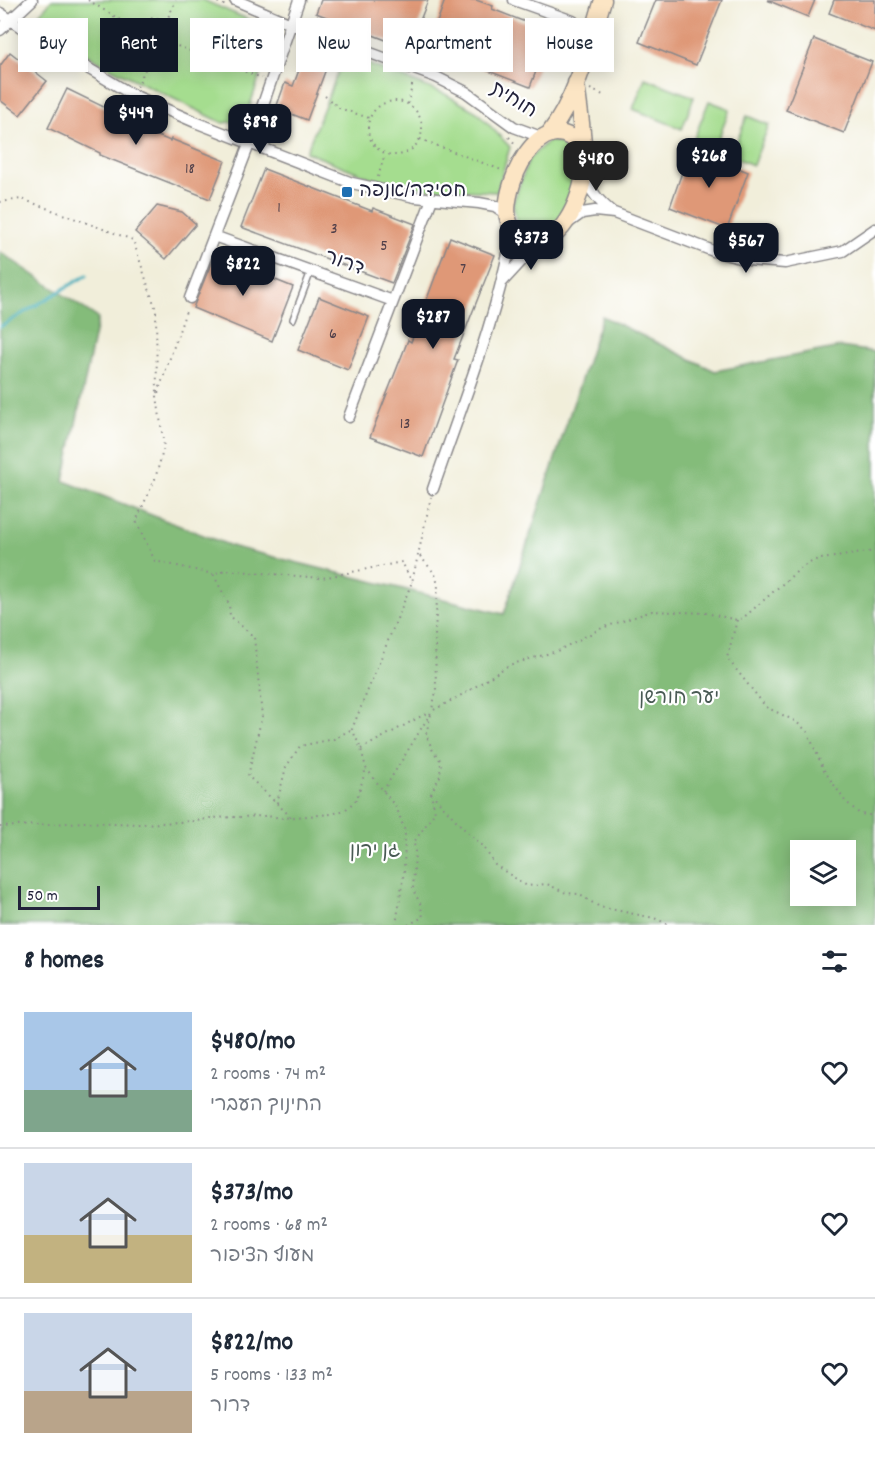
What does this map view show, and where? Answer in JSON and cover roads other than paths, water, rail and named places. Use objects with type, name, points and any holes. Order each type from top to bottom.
[{"type":"street","points":[[0,30],[32,0]]},
{"type":"street","name":"חוחית","points":[[235,0],[291,24],[416,69],[466,92],[514,127],[545,135]]},
{"type":"street","points":[[190,298],[250,142],[299,0]]},
{"type":"street","points":[[514,0],[565,18]]},
{"type":"street","points":[[433,489],[502,282],[516,175],[534,142],[560,120],[576,83],[603,0]]},
{"type":"street","points":[[0,13],[134,95],[195,122],[352,183],[432,199],[495,206],[526,240],[542,241]]},
{"type":"street","points":[[576,83],[584,174],[590,189],[598,200],[614,213]]},
{"type":"street","points":[[545,135],[558,133],[568,135],[583,149]]},
{"type":"street","points":[[502,282],[542,241],[557,234],[573,208],[584,174]]},
{"type":"street","points":[[349,417],[432,199]]},
{"type":"street","points":[[562,227],[582,213],[595,211],[614,213],[716,252],[748,260],[785,263],[843,251],[875,229]]},
{"type":"street","name":"דרור","points":[[214,236],[393,301]]},
{"type":"lane","points":[[293,319],[311,271]]},
{"type":"waterway","points":[[0,327],[87,275]]},
{"type":"place","name":"חסידה/אנפה","points":[[347,192]]},
{"type":"park label","name":"יער חורשן","points":[[679,699]]},
{"type":"park label","name":"גן ירון","points":[[375,852]]}]
